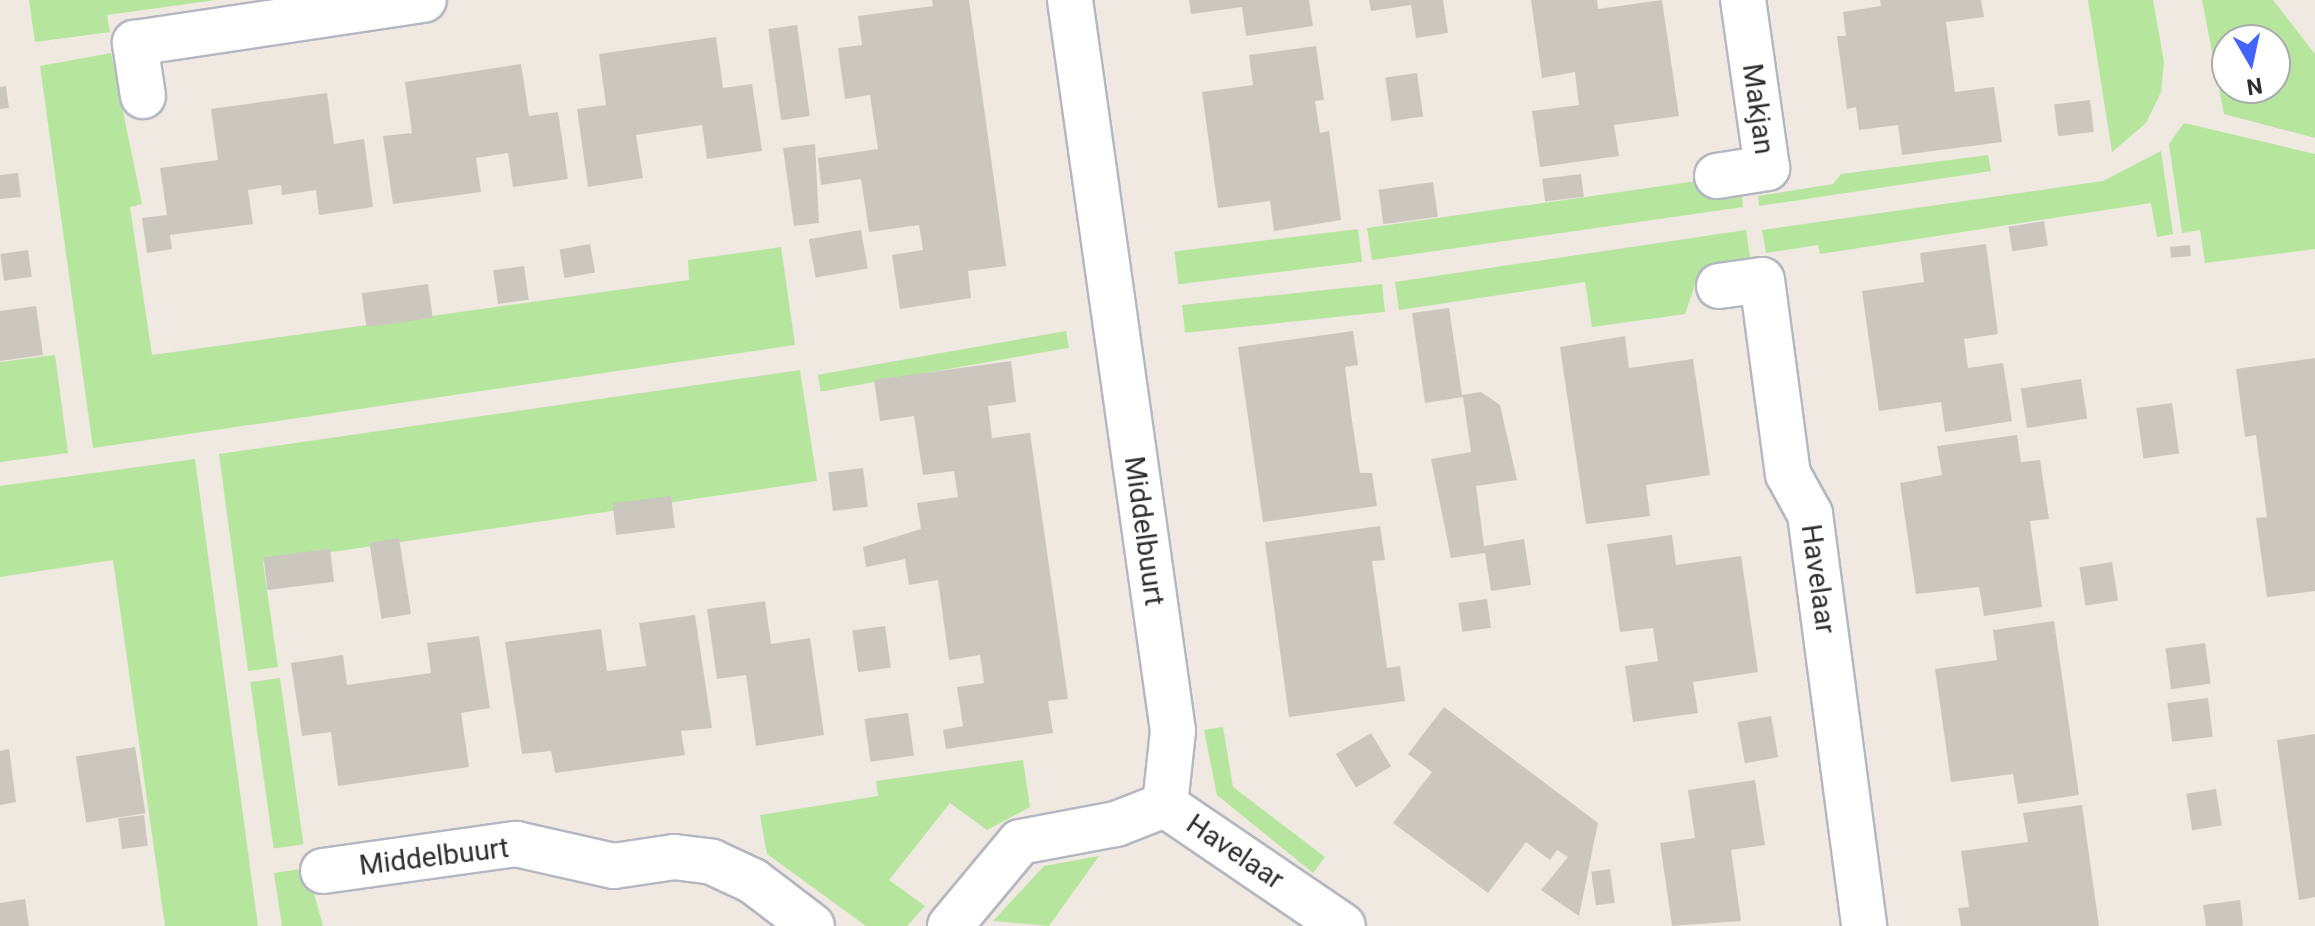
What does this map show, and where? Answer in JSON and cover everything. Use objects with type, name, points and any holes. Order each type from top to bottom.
[{"type":"street","points":[[143,96],[135,43],[424,0]]},
{"type":"street","name":"Middelbuurt","points":[[1070,0],[1173,731],[1165,805]]},
{"type":"street","name":"Makjan","points":[[1717,176],[1767,168],[1743,0]]},
{"type":"street","name":"Havelaar","points":[[1719,286],[1762,280],[1788,474],[1810,514],[1864,926]]},
{"type":"street","points":[[950,926],[1020,842],[1116,824],[1165,805]]},
{"type":"street","name":"Havelaar","points":[[1165,805],[1343,926]]},
{"type":"street","name":"Middelbuurt","points":[[323,871],[516,844],[614,866],[674,857],[712,862],[753,881],[812,926]]},
{"type":"green space","points":[[29,0],[216,0],[107,15],[110,32],[35,42]]},
{"type":"green space","points":[[2088,0],[2153,0],[2164,62],[2161,92],[2146,123],[2112,152]]},
{"type":"green space","points":[[2202,0],[2273,0],[2315,54],[2315,138],[2224,114],[2222,104],[2291,104],[2291,24],[2211,24],[2211,47]]},
{"type":"green space","points":[[111,53],[142,204],[130,207],[152,355],[689,280],[688,260],[781,247],[795,345],[93,448],[40,66]]},
{"type":"green space","points":[[2184,123],[2315,154],[2315,249],[2205,263],[2200,230],[2182,233],[2169,144]]},
{"type":"green space","points":[[2161,151],[2173,234],[2157,237],[2151,203],[1820,254],[1818,245],[1766,253],[1762,230],[2103,181]]},
{"type":"green space","points":[[1988,155],[1991,171],[1759,206],[1758,196],[1833,184],[1841,174]]},
{"type":"green space","points":[[1697,181],[1717,198],[1742,197],[1743,207],[1372,260],[1367,228]]},
{"type":"green space","points":[[1358,229],[1362,262],[1178,284],[1174,252]]},
{"type":"green space","points":[[1746,230],[1750,257],[1712,264],[1698,276],[1685,314],[1592,327],[1585,282],[1399,310],[1395,282]]},
{"type":"green space","points":[[1382,284],[1385,312],[1185,333],[1182,305]]},
{"type":"green space","points":[[1066,331],[1069,348],[821,392],[818,375]]},
{"type":"green space","points":[[55,355],[68,453],[0,462],[0,362]]},
{"type":"green space","points":[[800,370],[817,481],[263,562],[278,667],[248,671],[219,454]]},
{"type":"green space","points":[[195,459],[258,926],[165,926],[113,560],[0,577],[0,486]]},
{"type":"green space","points":[[280,678],[303,844],[274,849],[250,682]]},
{"type":"green space","points":[[1223,727],[1233,787],[1325,857],[1313,873],[1217,795],[1204,730]]},
{"type":"green space","points":[[1023,760],[1030,807],[987,830],[950,803],[889,880],[925,906],[907,926],[866,926],[767,854],[760,815],[878,796],[876,781]]},
{"type":"green space","points":[[1099,856],[1049,926],[993,921],[1044,866]]},
{"type":"green space","points":[[307,868],[323,926],[282,926],[274,873]]},
{"type":"building","points":[[932,0],[969,0],[1006,266],[968,271],[971,298],[900,309],[892,255],[923,250],[919,225],[869,232],[861,179],[821,185],[818,158],[878,149],[870,95],[845,99],[838,48],[862,45],[858,16],[933,6]]},
{"type":"building","points":[[1189,0],[1309,0],[1313,26],[1246,36],[1242,7],[1191,14]]},
{"type":"building","points":[[1369,0],[1443,0],[1448,33],[1416,38],[1411,5],[1371,11]]},
{"type":"building","points":[[1531,0],[1597,0],[1598,9],[1662,0],[1679,116],[1614,125],[1619,156],[1540,167],[1532,111],[1579,105],[1575,72],[1542,78]]},
{"type":"building","points":[[1880,0],[1981,0],[1984,17],[1946,22],[1955,92],[1994,87],[2002,142],[1902,155],[1898,125],[1859,130],[1856,107],[1847,109],[1837,36],[1846,36],[1843,12],[1881,6]]},
{"type":"building","points":[[797,25],[810,116],[781,120],[768,29]]},
{"type":"building","points":[[716,37],[723,88],[752,84],[762,151],[707,159],[702,125],[636,135],[643,178],[588,187],[577,109],[606,105],[599,54]]},
{"type":"building","points":[[1316,46],[1324,100],[1315,101],[1320,133],[1329,131],[1341,220],[1274,231],[1270,201],[1218,208],[1202,92],[1253,85],[1249,55]]},
{"type":"building","points":[[521,64],[529,116],[558,112],[568,179],[513,187],[508,153],[476,158],[481,192],[393,204],[383,136],[412,133],[405,82]]},
{"type":"building","points":[[1417,73],[1423,117],[1391,121],[1385,77]]},
{"type":"building","points":[[6,86],[9,108],[0,109],[0,87]]},
{"type":"building","points":[[327,93],[334,144],[364,139],[373,207],[319,215],[316,190],[282,195],[281,185],[248,190],[253,224],[170,235],[172,249],[147,253],[142,218],[167,215],[160,168],[218,160],[211,109]]},
{"type":"building","points":[[2090,100],[2094,132],[2058,136],[2054,104]]},
{"type":"building","points":[[815,144],[819,223],[794,226],[783,148]]},
{"type":"building","points":[[18,173],[21,197],[0,199],[0,175]]},
{"type":"building","points":[[1581,174],[1584,197],[1545,202],[1542,179]]},
{"type":"building","points":[[1433,182],[1438,217],[1383,224],[1379,190]]},
{"type":"building","points":[[2044,221],[2048,246],[2012,251],[2008,227]]},
{"type":"building","points":[[861,230],[868,268],[816,278],[809,239]]},
{"type":"building","points":[[590,244],[595,273],[565,278],[559,249]]},
{"type":"building","points":[[1986,244],[1998,334],[1964,339],[1968,368],[2003,363],[2012,421],[1945,432],[1941,402],[1879,411],[1862,291],[1924,282],[1920,253]]},
{"type":"building","points":[[2190,245],[2191,256],[2171,258],[2170,247]]},
{"type":"building","points":[[28,250],[32,277],[4,281],[0,254]]},
{"type":"building","points":[[524,266],[529,300],[498,304],[493,270]]},
{"type":"building","points":[[428,284],[433,318],[366,327],[362,293]]},
{"type":"building","points":[[36,306],[43,355],[0,361],[0,311]]},
{"type":"building","points":[[1449,308],[1462,395],[1481,392],[1500,405],[1517,480],[1476,486],[1484,546],[1524,539],[1531,585],[1491,591],[1485,553],[1451,558],[1431,459],[1471,452],[1463,397],[1425,403],[1412,313]]},
{"type":"building","points":[[1353,331],[1358,365],[1345,367],[1352,421],[1360,473],[1372,473],[1377,506],[1263,522],[1238,347]]},
{"type":"building","points":[[1625,336],[1629,368],[1693,359],[1710,475],[1646,485],[1650,516],[1586,524],[1560,347]]},
{"type":"building","points":[[2315,358],[2315,591],[2267,597],[2256,518],[2267,517],[2256,435],[2245,437],[2236,369]]},
{"type":"building","points":[[1011,361],[1016,402],[988,406],[992,438],[1030,433],[1068,699],[1048,701],[1053,733],[946,749],[943,730],[963,726],[957,687],[984,683],[980,655],[949,660],[938,580],[909,585],[905,559],[866,567],[863,547],[921,529],[917,503],[958,497],[954,471],[923,475],[914,416],[880,421],[874,380]]},
{"type":"building","points":[[2081,379],[2087,419],[2027,428],[2021,389]]},
{"type":"building","points":[[2172,403],[2179,454],[2143,459],[2136,408]]},
{"type":"building","points":[[2017,435],[2021,462],[2040,460],[2049,519],[2030,521],[2042,607],[1984,616],[1979,587],[1916,594],[1900,483],[1942,475],[1937,446]]},
{"type":"building","points":[[863,468],[868,507],[833,511],[828,472]]},
{"type":"building","points":[[671,496],[675,528],[616,535],[612,503]]},
{"type":"building","points":[[1380,526],[1385,560],[1372,561],[1387,668],[1400,666],[1405,701],[1289,717],[1265,542]]},
{"type":"building","points":[[1672,535],[1676,565],[1741,556],[1758,672],[1693,682],[1698,713],[1633,722],[1625,666],[1658,661],[1653,628],[1620,632],[1607,544]]},
{"type":"building","points":[[399,538],[411,614],[381,619],[369,543]]},
{"type":"building","points":[[330,549],[334,582],[268,590],[263,557]]},
{"type":"building","points":[[2112,562],[2118,601],[2086,606],[2079,567]]},
{"type":"building","points":[[1487,599],[1491,628],[1462,632],[1458,603]]},
{"type":"building","points":[[765,601],[771,644],[810,638],[824,735],[756,746],[746,675],[717,679],[707,609]]},
{"type":"building","points":[[695,615],[712,728],[681,731],[685,755],[555,773],[551,751],[522,754],[505,642],[601,629],[607,671],[646,666],[639,623]]},
{"type":"building","points":[[2054,621],[2079,795],[2018,804],[2013,774],[1951,782],[1935,669],[1997,660],[1993,630]]},
{"type":"building","points":[[885,626],[891,668],[858,672],[852,631]]},
{"type":"building","points":[[479,636],[490,708],[461,713],[469,767],[338,786],[331,732],[302,736],[291,663],[343,655],[347,685],[431,673],[427,643]]},
{"type":"building","points":[[2205,643],[2211,684],[2171,689],[2165,649]]},
{"type":"building","points":[[2208,698],[2213,737],[2172,742],[2167,703]]},
{"type":"building","points":[[1444,707],[1598,823],[1579,916],[1541,890],[1568,857],[1557,850],[1550,860],[1526,842],[1488,893],[1393,823],[1432,772],[1408,754]]},
{"type":"building","points":[[908,713],[914,756],[870,762],[864,719]]},
{"type":"building","points":[[1771,716],[1778,757],[1745,763],[1738,722]]},
{"type":"building","points":[[1371,733],[1391,766],[1356,788],[1336,754]]},
{"type":"building","points":[[2315,734],[2315,897],[2299,900],[2277,740]]},
{"type":"building","points":[[135,747],[145,813],[86,823],[76,756]]},
{"type":"building","points":[[9,749],[16,802],[0,805],[0,751]]},
{"type":"building","points":[[1755,780],[1765,845],[1731,850],[1741,921],[1672,926],[1660,843],[1695,838],[1688,790]]},
{"type":"building","points":[[2216,789],[2222,826],[2192,830],[2186,794]]},
{"type":"building","points":[[2082,805],[2099,926],[1961,926],[1958,908],[1969,907],[1961,851],[2028,842],[2023,813]]},
{"type":"building","points":[[144,815],[148,846],[122,849],[118,818]]},
{"type":"building","points":[[1610,869],[1615,903],[1596,905],[1591,872]]},
{"type":"building","points":[[25,899],[29,926],[0,926],[0,903]]},
{"type":"building","points":[[2240,900],[2243,926],[2206,926],[2203,905]]}]
